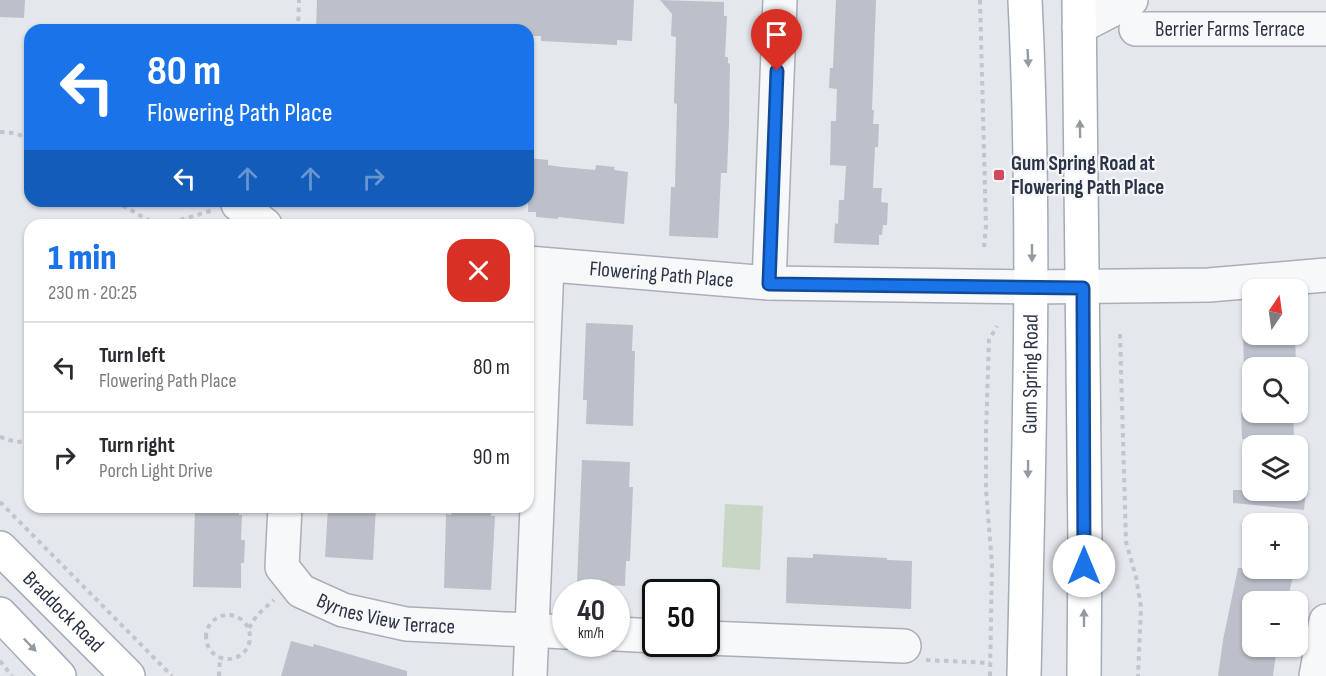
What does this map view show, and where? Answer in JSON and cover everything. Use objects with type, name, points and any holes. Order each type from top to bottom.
[{"type":"main road","name":"Gum Spring Road","points":[[1024,676],[1032,287],[1030,107],[1025,0]]},
{"type":"main road","points":[[1079,14],[1083,288],[1084,676]]},
{"type":"main road","name":"Braddock Road","points":[[0,548],[128,676]]},
{"type":"main road","points":[[0,614],[59,676]]},
{"type":"street","points":[[769,284],[780,0]]},
{"type":"street","points":[[1079,14],[1133,15]]},
{"type":"street","name":"Berrier Farms Terrace","points":[[1133,15],[1326,29]]},
{"type":"street","points":[[242,207],[257,219]]},
{"type":"street","points":[[534,484],[537,264]]},
{"type":"street","name":"Flowering Path Place","points":[[537,264],[769,284],[1083,288],[1209,285],[1326,275]]},
{"type":"street","name":"Byrnes View Terrace","points":[[285,513],[282,567],[301,591],[343,610],[406,624],[552,632]]},
{"type":"street","points":[[530,676],[534,513]]},
{"type":"street","points":[[1316,676],[1326,621]]},
{"type":"street","points":[[720,639],[913,653]]},
{"type":"path","points":[[298,24],[299,0]]},
{"type":"path","points":[[980,0],[986,226],[984,247]]},
{"type":"path","points":[[0,132],[24,137]]},
{"type":"path","points":[[125,207],[146,219]]},
{"type":"path","points":[[184,219],[227,207]]},
{"type":"path","points":[[990,676],[992,565],[986,490],[986,432],[989,340],[997,326]]},
{"type":"path","points":[[1120,334],[1126,542],[1136,577],[1141,607],[1138,676]]},
{"type":"path","points":[[0,437],[16,442],[24,441]]},
{"type":"path","points":[[0,502],[172,676]]},
{"type":"path","points":[[249,628],[257,615],[295,584]]},
{"type":"path","points":[[235,615],[249,628],[250,638],[247,648],[240,656],[230,659],[220,657],[207,643],[206,634],[216,618],[235,615]]},
{"type":"path","points":[[913,653],[990,663]]},
{"type":"path","points":[[219,676],[220,657]]},
{"type":"path","points":[[0,661],[12,676]]},
{"type":"green space","points":[[725,504],[763,506],[760,570],[722,567]]},
{"type":"building","points":[[0,0],[25,0],[24,18],[0,17]]},
{"type":"building","points":[[317,0],[634,0],[632,41],[617,40],[617,45],[541,41],[541,36],[534,36],[534,24],[316,24]]},
{"type":"building","points":[[660,0],[724,2],[724,16],[727,16],[725,57],[728,57],[730,64],[729,123],[727,173],[721,173],[718,238],[669,236],[671,187],[675,187],[676,37],[671,36],[672,14]]},
{"type":"building","points":[[836,0],[876,0],[872,110],[874,110],[873,124],[879,124],[878,147],[875,147],[873,188],[882,188],[881,202],[888,203],[887,225],[883,225],[882,235],[879,235],[879,245],[834,243],[839,200],[844,200],[846,166],[830,165],[831,121],[836,121],[837,89],[829,88],[830,68],[833,68]]},
{"type":"building","points":[[534,159],[548,160],[548,165],[595,170],[596,165],[615,167],[614,170],[628,172],[624,224],[536,217],[536,212],[528,212],[528,207],[534,207]]},
{"type":"building","points":[[586,323],[633,325],[632,351],[635,351],[633,426],[586,424],[587,400],[583,400]]},
{"type":"building","points":[[1243,345],[1295,345],[1296,357],[1244,357]]},
{"type":"building","points":[[1241,412],[1242,423],[1293,423],[1294,435],[1242,435],[1242,439]]},
{"type":"building","points":[[582,460],[630,462],[629,487],[633,487],[632,512],[630,561],[626,561],[625,579],[577,579]]},
{"type":"building","points":[[1233,490],[1242,490],[1242,501],[1305,501],[1304,510],[1233,503]]},
{"type":"building","points":[[195,513],[239,513],[242,515],[241,540],[245,540],[244,563],[241,563],[241,588],[193,587]]},
{"type":"building","points":[[328,513],[376,513],[373,560],[325,557]]},
{"type":"building","points":[[451,513],[491,513],[491,516],[495,516],[491,590],[444,588],[446,514],[451,515]]},
{"type":"building","points":[[813,554],[912,561],[911,609],[786,603],[787,557],[813,558]]},
{"type":"building","points":[[1238,568],[1242,568],[1242,579],[1292,579],[1290,591],[1242,591],[1242,657],[1275,657],[1273,676],[1218,676]]},
{"type":"building","points":[[291,641],[313,647],[314,644],[407,671],[407,676],[281,676]]},
{"type":"place","name":"Gum Spring Road at Flowering Path Place","points":[[999,175]]},
{"type":"route","points":[[777,71],[769,284],[1083,288],[1084,566]]}]
